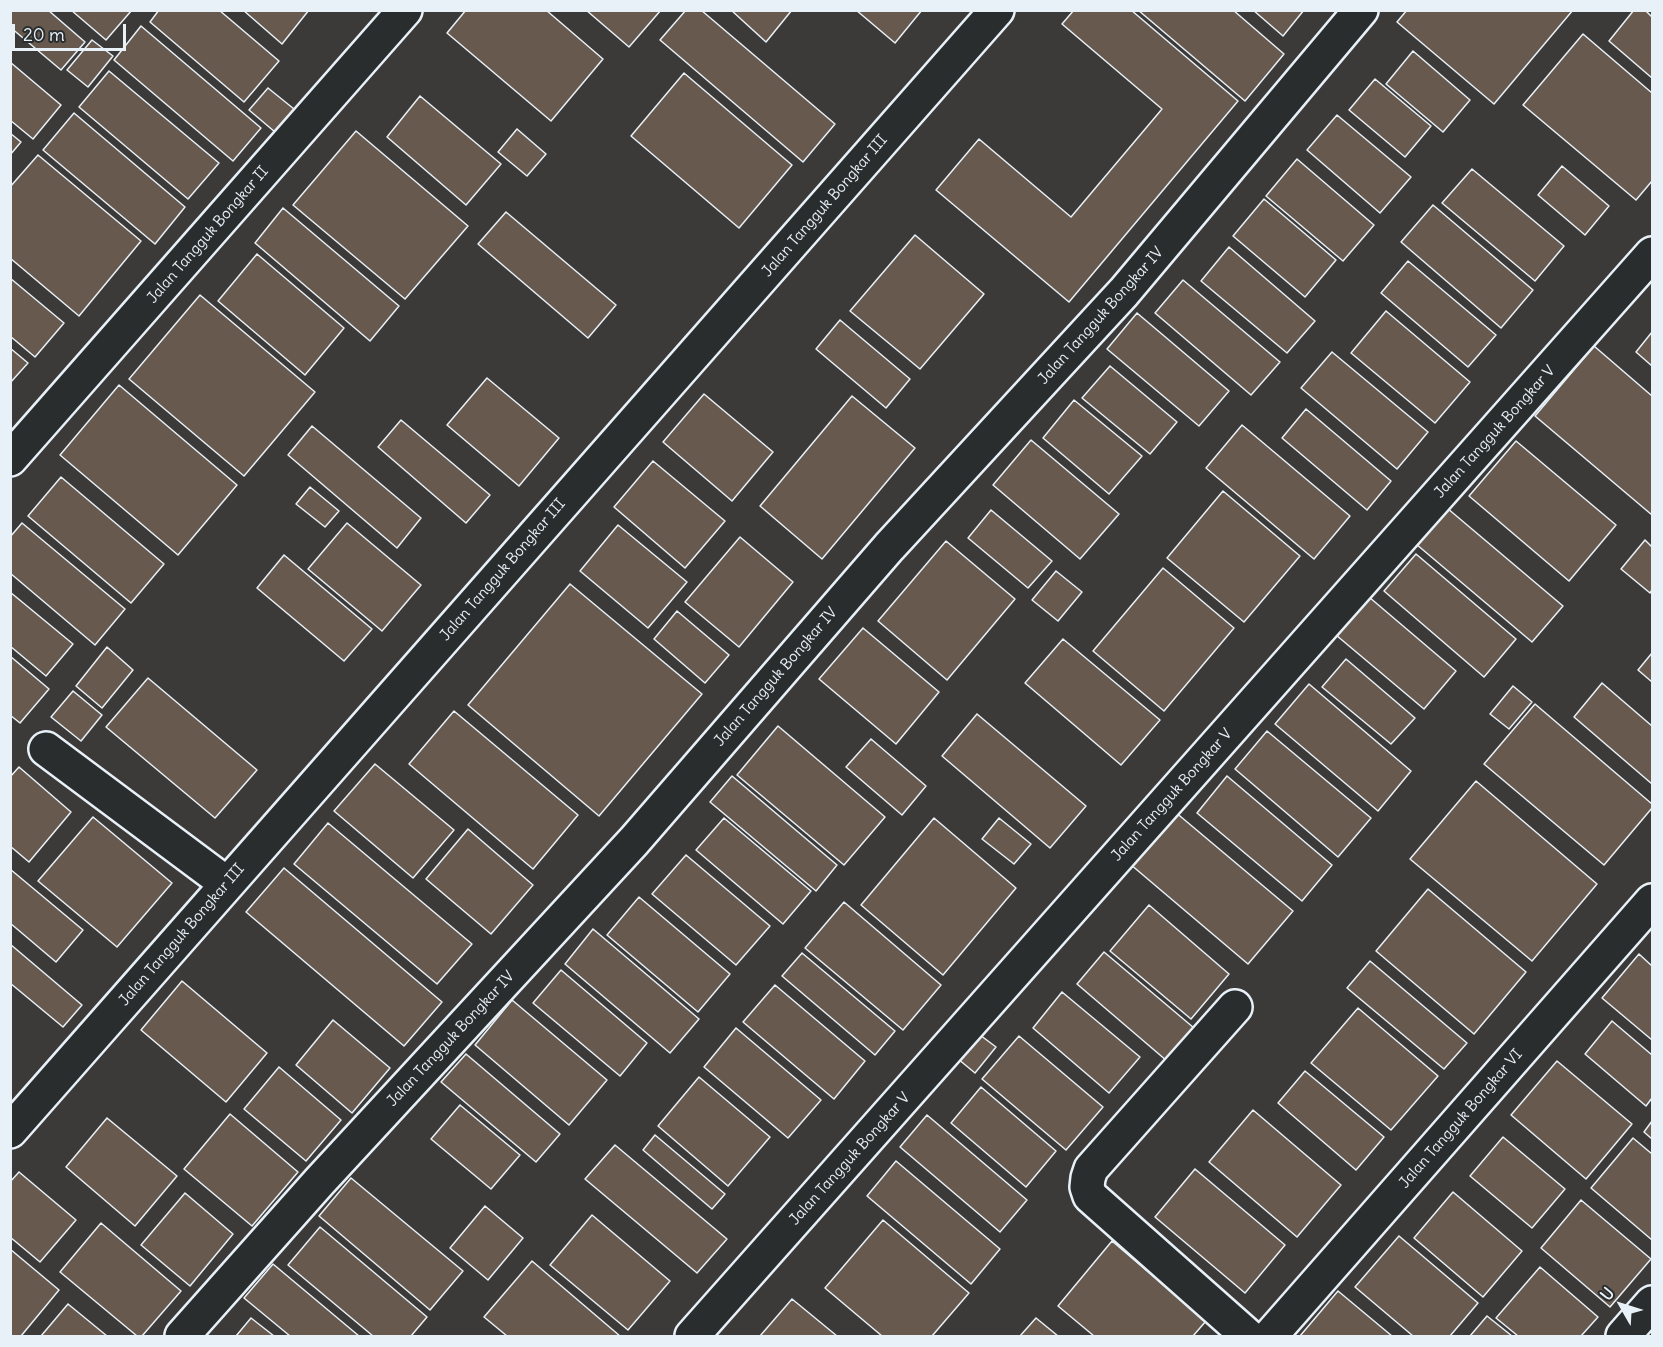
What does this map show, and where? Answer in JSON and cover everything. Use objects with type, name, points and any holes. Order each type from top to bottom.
[{"type":"street","name":"Jalan Tangguk Bongkar II","points":[[10,459],[405,10]]},
{"type":"street","name":"Jalan Tangguk Bongkar III","points":[[10,1131],[997,10]]},
{"type":"street","name":"Jalan Tangguk Bongkar IV","points":[[182,1336],[319,1182],[634,841],[889,547],[1124,292],[1361,10]]},
{"type":"street","name":"Jalan Tangguk Bongkar V","points":[[692,1336],[1653,254]]},
{"type":"street","points":[[46,749],[227,884]]},
{"type":"street","name":"Jalan Tangguk Bongkar VI","points":[[1270,1336],[1653,901]]},
{"type":"street","points":[[1236,1007],[1091,1169],[1087,1187],[1090,1196],[1248,1336]]},
{"type":"street","points":[[1623,1336],[1653,1303]]},
{"type":"building","points":[[10,10],[48,10],[85,42],[61,70],[10,27]]},
{"type":"building","points":[[71,10],[132,10],[106,40]]},
{"type":"building","points":[[159,10],[219,10],[279,61],[244,102],[150,22]]},
{"type":"building","points":[[243,10],[309,10],[282,44]]},
{"type":"building","points":[[466,10],[546,10],[603,59],[551,121],[447,33]]},
{"type":"building","points":[[586,10],[661,10],[629,47]]},
{"type":"building","points":[[686,10],[701,10],[835,124],[803,162],[660,40]]},
{"type":"building","points":[[731,10],[792,10],[766,42]]},
{"type":"building","points":[[856,10],[922,10],[895,43]]},
{"type":"building","points":[[1074,10],[1131,10],[1238,101],[1069,302],[936,190],[979,139],[1071,217],[1162,109],[1062,24]]},
{"type":"building","points":[[1138,10],[1233,10],[1284,54],[1245,101]]},
{"type":"building","points":[[1253,10],[1304,10],[1283,36]]},
{"type":"building","points":[[1407,10],[1573,10],[1494,104],[1397,22]]},
{"type":"building","points":[[1634,10],[1645,10],[1652,17],[1652,78],[1609,41]]},
{"type":"building","points":[[141,26],[261,128],[233,161],[114,60]]},
{"type":"building","points":[[1583,34],[1652,93],[1652,181],[1636,200],[1523,105]]},
{"type":"building","points":[[92,40],[113,56],[88,87],[67,70]]},
{"type":"building","points":[[1413,51],[1470,100],[1443,132],[1386,84]]},
{"type":"building","points":[[10,62],[61,105],[33,139],[10,120]]},
{"type":"building","points":[[109,71],[219,163],[188,199],[79,107]]},
{"type":"building","points":[[684,73],[792,165],[739,228],[631,136]]},
{"type":"building","points":[[1375,79],[1431,126],[1405,157],[1349,110]]},
{"type":"building","points":[[268,88],[294,109],[275,132],[249,110]]},
{"type":"building","points":[[420,96],[501,164],[466,205],[387,137]]},
{"type":"building","points":[[74,113],[185,207],[155,244],[43,150]]},
{"type":"building","points":[[1337,115],[1411,177],[1380,213],[1307,150]]},
{"type":"building","points":[[517,129],[546,154],[527,176],[498,152]]},
{"type":"building","points":[[356,131],[468,226],[405,299],[293,205]]},
{"type":"building","points":[[10,133],[21,142],[10,155]]},
{"type":"building","points":[[38,155],[141,241],[79,316],[10,258],[10,187]]},
{"type":"building","points":[[1297,159],[1374,225],[1343,261],[1266,196]]},
{"type":"building","points":[[1562,166],[1609,206],[1585,235],[1538,195]]},
{"type":"building","points":[[1472,169],[1564,246],[1535,281],[1442,203]]},
{"type":"building","points":[[1264,199],[1336,260],[1305,297],[1233,236]]},
{"type":"building","points":[[1433,205],[1533,290],[1501,328],[1401,242]]},
{"type":"building","points":[[283,208],[399,306],[370,341],[255,243]]},
{"type":"building","points":[[506,212],[616,305],[588,338],[478,244]]},
{"type":"building","points":[[915,235],[984,294],[920,369],[850,311]]},
{"type":"building","points":[[1229,247],[1315,321],[1287,353],[1201,281]]},
{"type":"building","points":[[257,254],[344,328],[305,375],[218,301]]},
{"type":"building","points":[[1408,261],[1496,335],[1468,367],[1381,293]]},
{"type":"building","points":[[10,278],[64,323],[35,357],[10,336]]},
{"type":"building","points":[[1183,280],[1280,362],[1251,395],[1155,313]]},
{"type":"building","points":[[200,295],[315,392],[244,476],[129,379]]},
{"type":"building","points":[[1386,311],[1470,382],[1435,423],[1351,353]]},
{"type":"building","points":[[1137,313],[1229,391],[1199,426],[1107,349]]},
{"type":"building","points":[[840,320],[910,379],[886,408],[816,349]]},
{"type":"building","points":[[1652,332],[1652,366],[1636,352]]},
{"type":"building","points":[[1594,346],[1652,396],[1652,515],[1535,416]]},
{"type":"building","points":[[10,348],[28,363],[10,383]]},
{"type":"building","points":[[1332,352],[1428,432],[1397,469],[1301,388]]},
{"type":"building","points":[[1110,366],[1177,422],[1150,454],[1082,398]]},
{"type":"building","points":[[487,378],[559,438],[519,486],[447,425]]},
{"type":"building","points":[[119,385],[237,485],[178,555],[60,455]]},
{"type":"building","points":[[704,394],[773,452],[732,501],[663,442]]},
{"type":"building","points":[[852,396],[915,448],[822,559],[760,506]]},
{"type":"building","points":[[1074,400],[1142,456],[1109,494],[1043,438]]},
{"type":"building","points":[[1306,409],[1391,481],[1367,510],[1282,438]]},
{"type":"building","points":[[401,420],[490,495],[466,523],[378,447]]},
{"type":"building","points":[[1242,425],[1350,516],[1314,559],[1206,468]]},
{"type":"building","points":[[312,426],[421,518],[397,548],[288,455]]},
{"type":"building","points":[[1031,440],[1119,514],[1080,559],[993,485]]},
{"type":"building","points":[[1516,441],[1616,525],[1569,581],[1469,496]]},
{"type":"building","points":[[653,461],[725,521],[685,568],[614,507]]},
{"type":"building","points":[[61,477],[164,564],[131,603],[28,516]]},
{"type":"building","points":[[310,487],[339,511],[325,527],[296,504]]},
{"type":"building","points":[[1223,491],[1300,556],[1244,622],[1167,558]]},
{"type":"building","points":[[1447,508],[1563,606],[1532,642],[1416,544]]},
{"type":"building","points":[[991,510],[1052,561],[1028,588],[968,538]]},
{"type":"building","points":[[22,523],[125,609],[95,645],[10,573],[10,537]]},
{"type":"building","points":[[347,523],[421,585],[382,631],[308,569]]},
{"type":"building","points":[[618,525],[687,582],[648,628],[580,571]]},
{"type":"building","points":[[740,537],[793,582],[739,647],[685,602]]},
{"type":"building","points":[[1645,540],[1652,547],[1652,590],[1650,593],[1621,569]]},
{"type":"building","points":[[946,541],[1015,599],[947,680],[878,621]]},
{"type":"building","points":[[1416,554],[1516,639],[1484,677],[1384,591]]},
{"type":"building","points":[[284,555],[372,629],[344,661],[257,588]]},
{"type":"building","points":[[1163,568],[1234,628],[1164,711],[1093,651]]},
{"type":"building","points":[[1056,571],[1082,592],[1058,621],[1032,600]]},
{"type":"building","points":[[570,584],[702,694],[599,816],[468,705]]},
{"type":"building","points":[[10,592],[73,644],[46,676],[10,646]]},
{"type":"building","points":[[1369,597],[1456,671],[1424,709],[1336,635]]},
{"type":"building","points":[[677,611],[729,655],[705,683],[654,639]]},
{"type":"building","points":[[863,628],[939,692],[896,744],[819,679]]},
{"type":"building","points":[[1063,639],[1160,720],[1121,765],[1025,683]]},
{"type":"building","points":[[107,647],[133,670],[102,708],[76,686]]},
{"type":"building","points":[[1652,653],[1652,682],[1638,670]]},
{"type":"building","points":[[10,656],[49,689],[20,723],[10,715]]},
{"type":"building","points":[[1346,659],[1415,718],[1391,744],[1322,687]]},
{"type":"building","points":[[148,678],[257,770],[215,818],[106,727]]},
{"type":"building","points":[[1602,683],[1652,726],[1652,784],[1574,717]]},
{"type":"building","points":[[1309,684],[1411,771],[1378,811],[1275,724]]},
{"type":"building","points":[[1513,686],[1532,702],[1509,729],[1490,714]]},
{"type":"building","points":[[73,691],[102,715],[81,741],[51,717]]},
{"type":"building","points":[[1535,704],[1652,804],[1652,808],[1604,865],[1484,764]]},
{"type":"building","points":[[454,711],[578,815],[533,869],[409,764]]},
{"type":"building","points":[[977,714],[1086,806],[1050,848],[942,756]]},
{"type":"building","points":[[778,726],[885,817],[844,865],[737,775]]},
{"type":"building","points":[[1267,731],[1371,818],[1338,857],[1235,769]]},
{"type":"building","points":[[871,739],[926,786],[902,815],[846,767]]},
{"type":"building","points":[[375,764],[454,830],[413,878],[334,811]]},
{"type":"building","points":[[19,767],[71,812],[29,862],[10,846],[10,777]]},
{"type":"building","points":[[732,776],[837,865],[816,891],[710,802]]},
{"type":"building","points":[[1227,776],[1332,865],[1302,901],[1197,813]]},
{"type":"building","points":[[1476,781],[1597,884],[1532,961],[1410,859]]},
{"type":"building","points":[[1174,811],[1293,911],[1248,964],[1130,864]]},
{"type":"building","points":[[93,817],[172,883],[117,947],[38,881]]},
{"type":"building","points":[[724,818],[811,891],[783,924],[696,850]]},
{"type":"building","points":[[934,818],[1016,888],[943,975],[861,905]]},
{"type":"building","points":[[999,818],[1031,844],[1014,864],[982,839]]},
{"type":"building","points":[[328,823],[472,944],[437,984],[294,864]]},
{"type":"building","points":[[468,829],[533,885],[491,934],[426,879]]},
{"type":"building","points":[[686,855],[770,926],[736,965],[652,894]]},
{"type":"building","points":[[284,868],[442,1002],[404,1046],[246,912]]},
{"type":"building","points":[[10,869],[83,930],[56,962],[10,923]]},
{"type":"building","points":[[1428,889],[1526,972],[1474,1034],[1376,951]]},
{"type":"building","points":[[639,897],[730,974],[698,1012],[607,935]]},
{"type":"building","points":[[844,902],[941,985],[903,1030],[805,948]]},
{"type":"building","points":[[1149,905],[1229,974],[1191,1019],[1110,951]]},
{"type":"building","points":[[593,929],[699,1019],[670,1053],[565,964]]},
{"type":"building","points":[[10,944],[82,1005],[63,1027],[10,983]]},
{"type":"building","points":[[1104,952],[1194,1028],[1167,1061],[1077,984]]},
{"type":"building","points":[[802,953],[895,1031],[875,1055],[782,976]]},
{"type":"building","points":[[1639,954],[1652,966],[1652,1040],[1602,998]]},
{"type":"building","points":[[1370,961],[1467,1043],[1444,1069],[1347,988]]},
{"type":"building","points":[[561,970],[647,1043],[620,1076],[533,1003]]},
{"type":"building","points":[[182,981],[267,1053],[226,1102],[141,1030]]},
{"type":"building","points":[[775,985],[865,1061],[834,1099],[743,1022]]},
{"type":"building","points":[[1062,992],[1140,1057],[1109,1093],[1033,1028]]},
{"type":"building","points":[[512,1000],[607,1080],[569,1125],[475,1045]]},
{"type":"building","points":[[1358,1008],[1438,1076],[1391,1130],[1311,1063]]},
{"type":"building","points":[[333,1020],[390,1068],[352,1113],[296,1065]]},
{"type":"building","points":[[1612,1021],[1652,1055],[1652,1098],[1646,1106],[1585,1054]]},
{"type":"building","points":[[736,1028],[821,1100],[788,1138],[704,1067]]},
{"type":"building","points":[[972,1029],[996,1047],[975,1073],[952,1054]]},
{"type":"building","points":[[1019,1036],[1103,1107],[1066,1150],[982,1079]]},
{"type":"building","points":[[466,1054],[560,1134],[536,1162],[441,1082]]},
{"type":"building","points":[[1557,1061],[1632,1124],[1586,1179],[1511,1115]]},
{"type":"building","points":[[279,1067],[341,1120],[306,1161],[244,1109]]},
{"type":"building","points":[[1305,1071],[1384,1137],[1356,1170],[1278,1103]]},
{"type":"building","points":[[699,1077],[770,1137],[728,1186],[658,1126]]},
{"type":"building","points":[[981,1087],[1056,1151],[1026,1187],[951,1123]]},
{"type":"building","points":[[460,1105],[520,1155],[491,1189],[431,1139]]},
{"type":"building","points":[[1253,1110],[1341,1185],[1297,1237],[1209,1162]]},
{"type":"building","points":[[230,1114],[298,1172],[252,1226],[184,1169]]},
{"type":"building","points":[[927,1115],[1027,1200],[1000,1232],[900,1147]]},
{"type":"building","points":[[107,1118],[177,1176],[135,1226],[66,1167]]},
{"type":"building","points":[[1652,1121],[1652,1139],[1644,1132]]},
{"type":"building","points":[[655,1135],[725,1194],[712,1209],[643,1150]]},
{"type":"building","points":[[1503,1137],[1565,1189],[1532,1228],[1470,1176]]},
{"type":"building","points":[[1633,1138],[1652,1154],[1652,1240],[1591,1188]]},
{"type":"building","points":[[615,1145],[727,1239],[697,1273],[585,1179]]},
{"type":"building","points":[[896,1161],[1000,1249],[971,1284],[867,1196]]},
{"type":"building","points":[[1195,1169],[1285,1245],[1245,1293],[1155,1217]]},
{"type":"building","points":[[19,1172],[76,1220],[40,1262],[10,1237],[10,1182]]},
{"type":"building","points":[[351,1178],[463,1271],[430,1310],[319,1216]]},
{"type":"building","points":[[1453,1192],[1522,1251],[1483,1297],[1414,1238]]},
{"type":"building","points":[[185,1193],[233,1234],[190,1286],[141,1245]]},
{"type":"building","points":[[1581,1200],[1651,1259],[1610,1307],[1541,1248]]},
{"type":"building","points":[[485,1206],[523,1238],[488,1280],[450,1248]]},
{"type":"building","points":[[592,1215],[670,1281],[628,1330],[550,1265]]},
{"type":"building","points":[[883,1220],[969,1293],[932,1336],[882,1336],[825,1288]]},
{"type":"building","points":[[101,1223],[181,1291],[142,1336],[137,1336],[60,1272]]},
{"type":"building","points":[[320,1227],[427,1317],[411,1336],[373,1336],[288,1265]]},
{"type":"building","points":[[1399,1236],[1478,1303],[1450,1336],[1413,1336],[1355,1287]]},
{"type":"building","points":[[1112,1241],[1206,1321],[1193,1336],[1094,1336],[1058,1306]]},
{"type":"building","points":[[10,1249],[59,1290],[21,1336],[10,1336]]},
{"type":"building","points":[[532,1261],[620,1336],[507,1336],[484,1317]]},
{"type":"building","points":[[273,1264],[359,1336],[290,1336],[244,1298]]},
{"type":"building","points":[[1540,1267],[1598,1317],[1581,1336],[1518,1336],[1496,1318]]},
{"type":"building","points":[[1338,1291],[1392,1336],[1300,1336]]},
{"type":"building","points":[[792,1299],[837,1336],[760,1336]]},
{"type":"building","points":[[68,1304],[107,1336],[41,1336]]},
{"type":"building","points":[[1487,1316],[1512,1336],[1470,1336]]},
{"type":"building","points":[[251,1318],[274,1336],[236,1336]]},
{"type":"building","points":[[1036,1318],[1058,1336],[1020,1336]]}]
